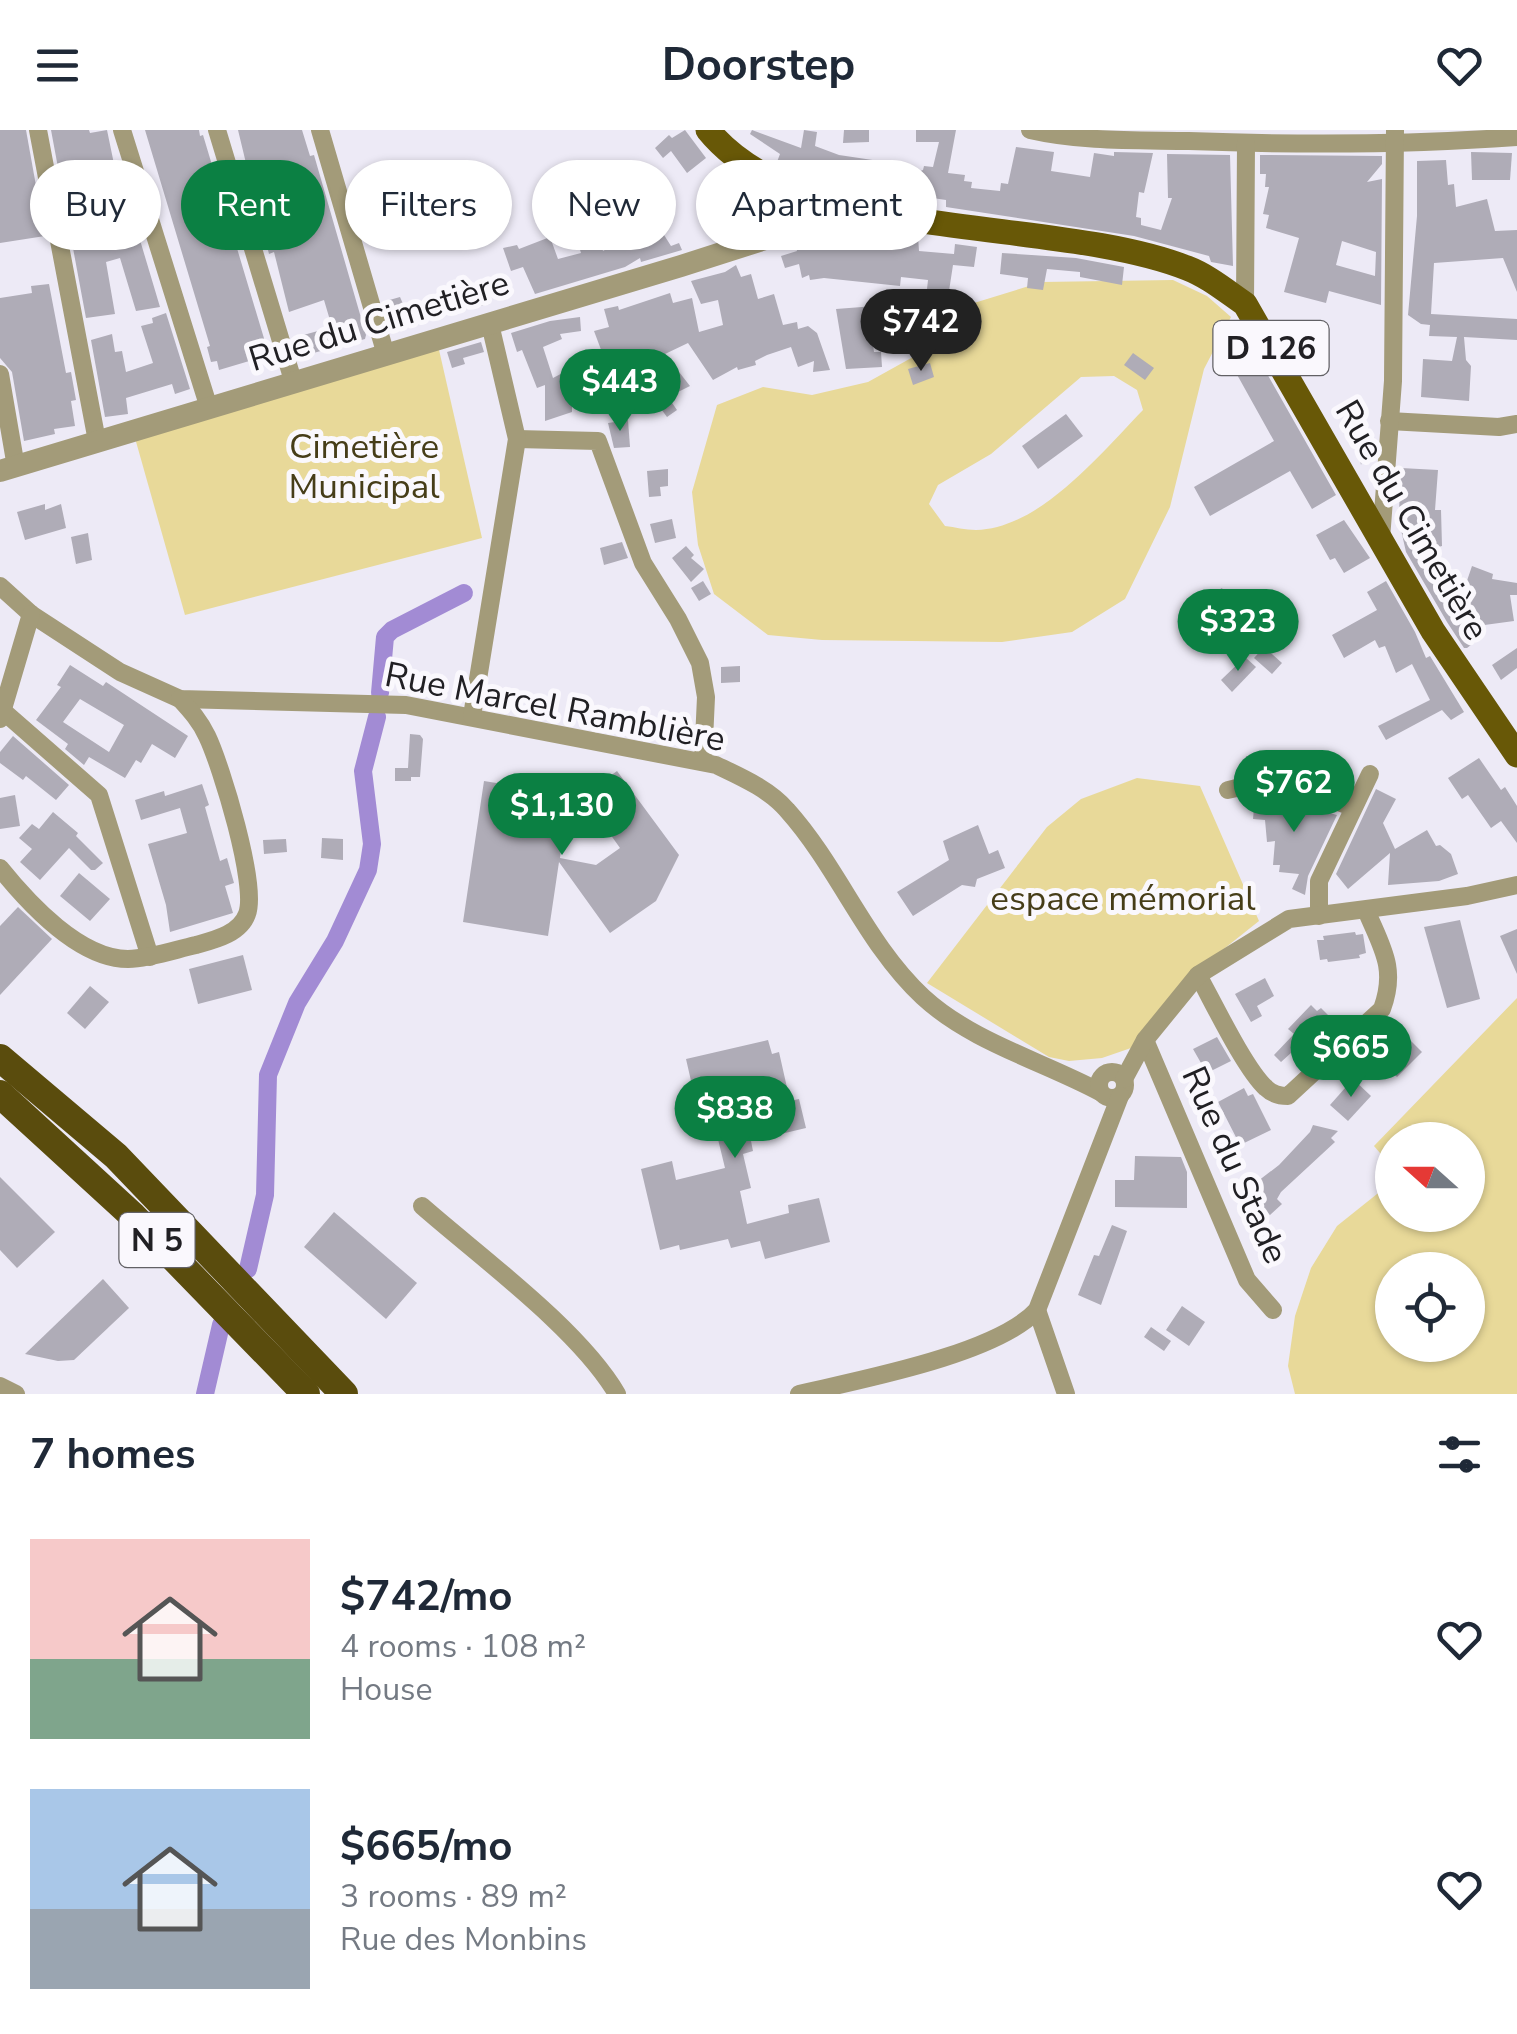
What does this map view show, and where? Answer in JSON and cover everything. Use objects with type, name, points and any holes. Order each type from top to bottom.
[{"type":"highway","name":"N 5","points":[[0,1058],[116,1156],[344,1394]]},
{"type":"highway","name":"N 5","points":[[0,1094],[132,1215],[306,1394]]},
{"type":"main road","points":[[708,130],[737,160]]},
{"type":"main road","name":"Rue du Cimetière","points":[[937,221],[1099,244],[1184,267],[1245,304],[1434,631],[1517,755]]},
{"type":"street","points":[[38,130],[96,441]]},
{"type":"street","points":[[122,130],[209,408]]},
{"type":"street","points":[[217,130],[294,384]]},
{"type":"street","points":[[320,130],[386,355]]},
{"type":"street","points":[[1030,130],[1066,138],[1225,136],[1246,143],[1289,137],[1517,137]]},
{"type":"street","points":[[1381,540],[1393,381],[1396,136]]},
{"type":"street","points":[[1245,304],[1246,143]]},
{"type":"street","name":"Rue du Cimetière","points":[[8,469],[728,250]]},
{"type":"street","points":[[472,716],[517,439],[490,324]]},
{"type":"street","points":[[0,374],[8,469]]},
{"type":"street","points":[[1388,421],[1499,427],[1517,424]]},
{"type":"street","points":[[517,439],[598,440],[643,564],[700,663],[706,697],[703,762]]},
{"type":"street","name":"Rue Marcel Ramblière","points":[[0,586],[32,614],[120,672],[180,699],[406,705],[703,762],[754,783],[786,809],[887,958],[925,999],[979,1034],[1066,1073],[1112,1084]]},
{"type":"street","points":[[32,614],[1,715],[98,795],[150,956]]},
{"type":"street","points":[[0,868],[79,944],[104,956],[150,956],[232,931],[247,914],[250,897],[232,812],[209,740],[198,719],[180,699]]},
{"type":"street","points":[[1319,916],[1320,880],[1370,774]]},
{"type":"street","points":[[1228,790],[1252,784],[1311,792],[1352,808]]},
{"type":"street","points":[[799,1394],[854,1388],[1001,1338],[1037,1310],[1101,1139],[1112,1084],[1198,975],[1289,919],[1468,896],[1517,885]]},
{"type":"street","points":[[1198,975],[1254,1073],[1266,1088],[1279,1096],[1288,1096],[1382,1009],[1388,991],[1389,965],[1366,910]]},
{"type":"street","name":"Rue du Stade","points":[[1140,1048],[1247,1280],[1274,1310]]},
{"type":"street","points":[[422,1206],[550,1318],[604,1373],[617,1394]]},
{"type":"street","points":[[1037,1310],[1066,1394]]},
{"type":"street","points":[[0,1386],[16,1394]]},
{"type":"green space","points":[[1173,280],[1207,296],[1231,317],[1204,369],[1170,507],[1125,599],[1072,632],[1002,642],[822,640],[768,635],[714,594],[698,545],[692,492],[717,405],[763,387],[812,395],[868,382],[913,357],[974,303],[1042,282]],"holes":[[[1114,376],[1137,390],[1143,410],[1068,485],[1023,517],[1000,526],[964,529],[945,526],[929,504],[938,485],[991,454],[1081,377]]]},
{"type":"green space","name":"Cimetière Municipal","points":[[437,341],[482,538],[185,615],[133,431]]},
{"type":"green space","name":"espace mémorial","points":[[1137,778],[1200,786],[1259,921],[1181,983],[1131,1048],[1102,1058],[1069,1061],[1049,1057],[927,983],[1047,827],[1081,799]]},
{"type":"green space","points":[[1517,998],[1517,1394],[1295,1394],[1288,1366],[1295,1316],[1311,1268],[1337,1226],[1375,1196],[1375,1232],[1485,1232],[1485,1122],[1397,1122]]},
{"type":"building","points":[[0,130],[26,130],[31,160],[30,238],[0,243]]},
{"type":"building","points":[[51,130],[107,130],[113,160],[57,160]]},
{"type":"building","points":[[145,130],[199,130],[203,135],[210,160],[181,160],[181,250],[161,183],[161,160],[154,160]]},
{"type":"building","points":[[238,130],[302,130],[310,156],[314,155],[315,160],[245,160]]},
{"type":"building","points":[[685,130],[706,158],[696,160],[696,166],[687,173],[671,151],[663,158],[655,148],[669,135],[672,138]]},
{"type":"building","points":[[752,130],[801,148],[804,130],[817,132],[815,146],[839,155],[873,160],[778,160],[780,154],[750,134]]},
{"type":"building","points":[[844,130],[869,130],[869,142],[843,143]]},
{"type":"building","points":[[916,130],[956,130],[948,173],[965,175],[964,181],[972,182],[971,188],[1000,191],[1001,183],[1008,184],[1016,147],[1054,152],[1051,171],[1090,177],[1094,153],[1153,153],[1144,193],[1139,192],[1136,217],[1141,218],[1141,225],[1161,230],[1172,198],[1168,198],[1167,154],[1230,155],[1233,266],[1134,236],[946,207],[946,200],[937,199],[935,160],[939,142],[916,142]]},
{"type":"building","points":[[1471,152],[1512,153],[1510,180],[1472,180]]},
{"type":"building","points":[[1260,155],[1382,156],[1382,164],[1367,182],[1382,179],[1381,305],[1329,291],[1326,303],[1284,292],[1299,238],[1266,228],[1269,215],[1263,214],[1269,187],[1265,187],[1266,174],[1260,174]],"holes":[[[1342,241],[1376,252],[1375,276],[1336,265]]]},
{"type":"building","points":[[1446,160],[1448,185],[1454,184],[1456,207],[1487,199],[1495,231],[1517,230],[1517,292],[1503,258],[1434,263],[1431,314],[1517,319],[1517,340],[1464,337],[1466,360],[1471,366],[1469,401],[1421,397],[1423,359],[1452,361],[1457,337],[1429,336],[1430,325],[1408,315],[1417,216],[1417,161]]},
{"type":"building","points":[[325,193],[365,339],[306,355],[300,336],[332,327],[324,300],[289,312],[274,252],[269,254],[268,250],[325,250]]},
{"type":"building","points":[[679,243],[682,250],[641,262],[640,258],[625,267],[535,294],[523,267],[511,271],[504,250],[532,244],[532,250],[555,250],[558,259],[581,253],[580,250],[676,250]]},
{"type":"building","points":[[955,244],[977,247],[974,267],[953,265],[949,291],[927,289],[928,280],[901,277],[900,286],[810,280],[809,275],[802,278],[799,264],[785,268],[781,256],[797,251],[919,250],[954,254]]},
{"type":"building","points":[[73,250],[143,250],[160,307],[136,311],[120,258],[106,262],[115,314],[86,318]]},
{"type":"building","points":[[181,250],[238,250],[269,355],[219,370],[217,361],[211,362],[207,347],[210,346]]},
{"type":"building","points":[[1002,253],[1076,258],[1124,267],[1122,285],[1080,277],[1080,272],[1047,269],[1043,290],[1027,288],[1028,278],[1000,274]]},
{"type":"building","points":[[736,265],[741,277],[751,274],[758,299],[774,294],[783,325],[797,322],[798,329],[808,326],[817,333],[830,370],[813,372],[814,361],[798,367],[791,347],[713,380],[688,343],[665,354],[690,386],[668,397],[677,410],[667,417],[653,398],[643,411],[638,411],[596,366],[606,363],[594,331],[609,327],[604,309],[618,306],[619,310],[670,293],[673,303],[692,298],[699,332],[723,325],[718,300],[701,304],[691,281]]},
{"type":"building","points":[[49,284],[66,373],[71,372],[75,426],[54,429],[55,434],[24,441],[12,372],[0,358],[0,298],[32,293],[31,286]]},
{"type":"building","points":[[471,284],[474,292],[486,289],[490,304],[457,311],[451,291]]},
{"type":"building","points":[[948,294],[949,324],[915,326],[913,310],[925,310],[926,298]]},
{"type":"building","points":[[400,297],[411,322],[400,327],[386,301]]},
{"type":"building","points":[[875,306],[878,328],[871,329],[874,352],[881,352],[882,367],[846,369],[836,309]]},
{"type":"building","points":[[166,313],[190,389],[175,394],[172,384],[126,398],[128,414],[105,417],[91,340],[112,334],[115,352],[122,351],[126,372],[153,363],[141,326]]},
{"type":"building","points":[[580,317],[581,331],[560,334],[562,339],[543,347],[553,378],[572,368],[572,412],[545,421],[545,385],[537,388],[511,333]]},
{"type":"building","points":[[481,342],[484,352],[463,358],[465,364],[452,368],[447,352]]},
{"type":"building","points":[[1254,351],[1336,495],[1312,509],[1290,471],[1210,516],[1194,487],[1274,441],[1235,371]]},
{"type":"building","points":[[1133,353],[1154,368],[1145,380],[1124,365]]},
{"type":"building","points":[[930,363],[934,377],[913,385],[908,369]]},
{"type":"building","points":[[594,367],[605,402],[593,406],[582,370]]},
{"type":"building","points":[[1066,414],[1083,436],[1038,469],[1022,446]]},
{"type":"building","points":[[628,420],[630,447],[614,448],[608,423]]},
{"type":"building","points":[[1362,424],[1371,430],[1361,465],[1354,428]]},
{"type":"building","points":[[1401,468],[1438,470],[1435,510],[1441,510],[1442,546],[1423,551],[1431,574],[1442,570],[1456,613],[1472,566],[1493,574],[1492,579],[1517,583],[1517,595],[1510,595],[1514,621],[1477,626],[1484,635],[1467,648],[1406,552],[1397,512]]},
{"type":"building","points":[[668,469],[668,486],[660,487],[661,496],[649,497],[647,471]]},
{"type":"building","points":[[45,504],[45,510],[61,504],[66,528],[25,540],[17,512]]},
{"type":"building","points":[[672,519],[676,538],[655,543],[650,524]]},
{"type":"building","points":[[1344,520],[1370,558],[1344,573],[1335,558],[1330,560],[1316,535]]},
{"type":"building","points":[[88,533],[92,560],[76,564],[71,537]]},
{"type":"building","points":[[622,542],[628,558],[604,565],[600,548]]},
{"type":"building","points":[[686,546],[694,555],[691,558],[704,569],[691,582],[672,558]]},
{"type":"building","points":[[703,581],[711,594],[699,601],[691,588]]},
{"type":"building","points":[[1386,581],[1426,658],[1430,656],[1464,712],[1451,720],[1442,710],[1386,740],[1378,726],[1430,700],[1412,664],[1396,673],[1385,646],[1379,648],[1375,640],[1344,658],[1332,635],[1377,610],[1367,592]]},
{"type":"building","points":[[1222,588],[1238,622],[1209,639],[1198,628],[1191,607]]},
{"type":"building","points":[[1264,647],[1282,663],[1272,674],[1254,658]]},
{"type":"building","points":[[1517,648],[1517,668],[1501,680],[1492,665]]},
{"type":"building","points":[[1245,657],[1256,667],[1232,692],[1221,680]]},
{"type":"building","points":[[70,665],[103,686],[106,682],[188,736],[175,758],[152,744],[141,763],[136,760],[125,778],[89,757],[84,765],[65,749],[68,744],[36,720],[61,687],[57,685]],"holes":[[[80,699],[124,725],[109,752],[63,722]]]},
{"type":"building","points":[[740,666],[740,682],[721,683],[721,667]]},
{"type":"building","points":[[410,734],[423,739],[420,777],[395,781],[395,768],[408,768]]},
{"type":"building","points":[[13,736],[69,785],[56,800],[26,776],[23,780],[0,763],[0,752]]},
{"type":"building","points":[[1246,756],[1280,760],[1280,766],[1344,768],[1343,780],[1351,784],[1348,792],[1293,776],[1244,774]]},
{"type":"building","points":[[1479,758],[1517,806],[1517,843],[1501,821],[1491,828],[1468,795],[1462,799],[1448,778]]},
{"type":"building","points":[[617,771],[679,855],[656,901],[610,933],[559,862],[548,936],[463,922],[484,781],[569,795],[560,858],[596,865],[620,848],[583,796]]},
{"type":"building","points":[[202,784],[220,861],[227,858],[234,883],[225,886],[233,913],[170,932],[148,844],[187,833],[180,808],[141,820],[135,800],[164,791],[165,796]]},
{"type":"building","points":[[1376,789],[1396,799],[1383,823],[1395,849],[1427,830],[1436,846],[1451,854],[1458,874],[1439,881],[1388,885],[1390,853],[1348,889],[1336,874]]},
{"type":"building","points":[[15,795],[20,826],[0,829],[0,798]]},
{"type":"building","points":[[1255,798],[1288,801],[1337,815],[1308,876],[1305,895],[1292,889],[1299,874],[1279,872],[1280,865],[1273,865],[1275,841],[1267,842],[1265,820],[1253,819]]},
{"type":"building","points":[[53,812],[78,833],[76,836],[103,863],[95,870],[69,848],[40,880],[20,862],[32,849],[19,838],[32,824],[39,829]]},
{"type":"building","points":[[978,825],[989,854],[998,850],[1005,868],[977,879],[975,887],[962,885],[913,916],[897,892],[949,860],[943,841]]},
{"type":"building","points":[[322,838],[343,839],[343,860],[321,858]]},
{"type":"building","points":[[286,839],[287,852],[264,854],[263,840]]},
{"type":"building","points":[[79,873],[110,899],[90,921],[60,896]]},
{"type":"building","points":[[18,907],[52,939],[0,995],[0,926]]},
{"type":"building","points":[[1460,920],[1480,999],[1447,1008],[1424,927]]},
{"type":"building","points":[[1517,929],[1517,974],[1500,936]]},
{"type":"building","points":[[1355,932],[1363,934],[1366,953],[1360,958],[1320,960],[1317,940]]},
{"type":"building","points":[[243,955],[252,990],[198,1004],[189,969]]},
{"type":"building","points":[[1265,978],[1274,996],[1257,1006],[1262,1016],[1251,1022],[1235,994]]},
{"type":"building","points":[[90,986],[109,1002],[85,1029],[67,1013]]},
{"type":"building","points":[[1311,1005],[1329,1016],[1326,1020],[1332,1026],[1307,1049],[1302,1043],[1281,1062],[1274,1055],[1294,1034],[1288,1029]]},
{"type":"building","points":[[1401,1031],[1422,1052],[1397,1077],[1377,1057]]},
{"type":"building","points":[[1217,1037],[1231,1061],[1209,1072],[1193,1049]]},
{"type":"building","points":[[768,1040],[772,1054],[779,1052],[790,1101],[799,1099],[806,1128],[751,1141],[753,1151],[743,1154],[751,1188],[740,1191],[747,1224],[789,1213],[788,1205],[819,1198],[830,1242],[765,1259],[760,1241],[731,1248],[728,1239],[680,1250],[679,1245],[660,1250],[641,1169],[672,1161],[676,1180],[725,1168],[716,1131],[724,1129],[715,1089],[694,1094],[686,1059]]},
{"type":"building","points":[[1353,1079],[1371,1096],[1348,1121],[1330,1105]]},
{"type":"building","points":[[1244,1088],[1248,1096],[1253,1094],[1271,1130],[1240,1145],[1218,1102]]},
{"type":"building","points":[[1313,1125],[1338,1131],[1331,1138],[1335,1142],[1281,1192],[1277,1199],[1282,1204],[1270,1215],[1245,1191],[1279,1165]]},
{"type":"building","points":[[1135,1156],[1181,1157],[1187,1172],[1187,1208],[1115,1207],[1115,1180],[1134,1180]]},
{"type":"building","points":[[0,1177],[55,1232],[17,1268],[0,1250]]},
{"type":"building","points":[[334,1212],[417,1283],[386,1319],[304,1247]]},
{"type":"building","points":[[1112,1225],[1127,1231],[1101,1305],[1078,1295],[1094,1255],[1099,1256]]},
{"type":"building","points":[[103,1279],[129,1308],[74,1360],[25,1354]]},
{"type":"building","points":[[1182,1306],[1205,1322],[1189,1346],[1166,1330]]},
{"type":"building","points":[[1151,1327],[1171,1341],[1164,1351],[1144,1337]]},
{"type":"waterway","points":[[380,693],[385,637],[464,593]]},
{"type":"waterway","points":[[248,1269],[265,1195],[268,1075],[297,1003],[335,941],[368,870],[372,844],[363,771],[377,717]]},
{"type":"waterway","points":[[205,1394],[221,1325]]}]
